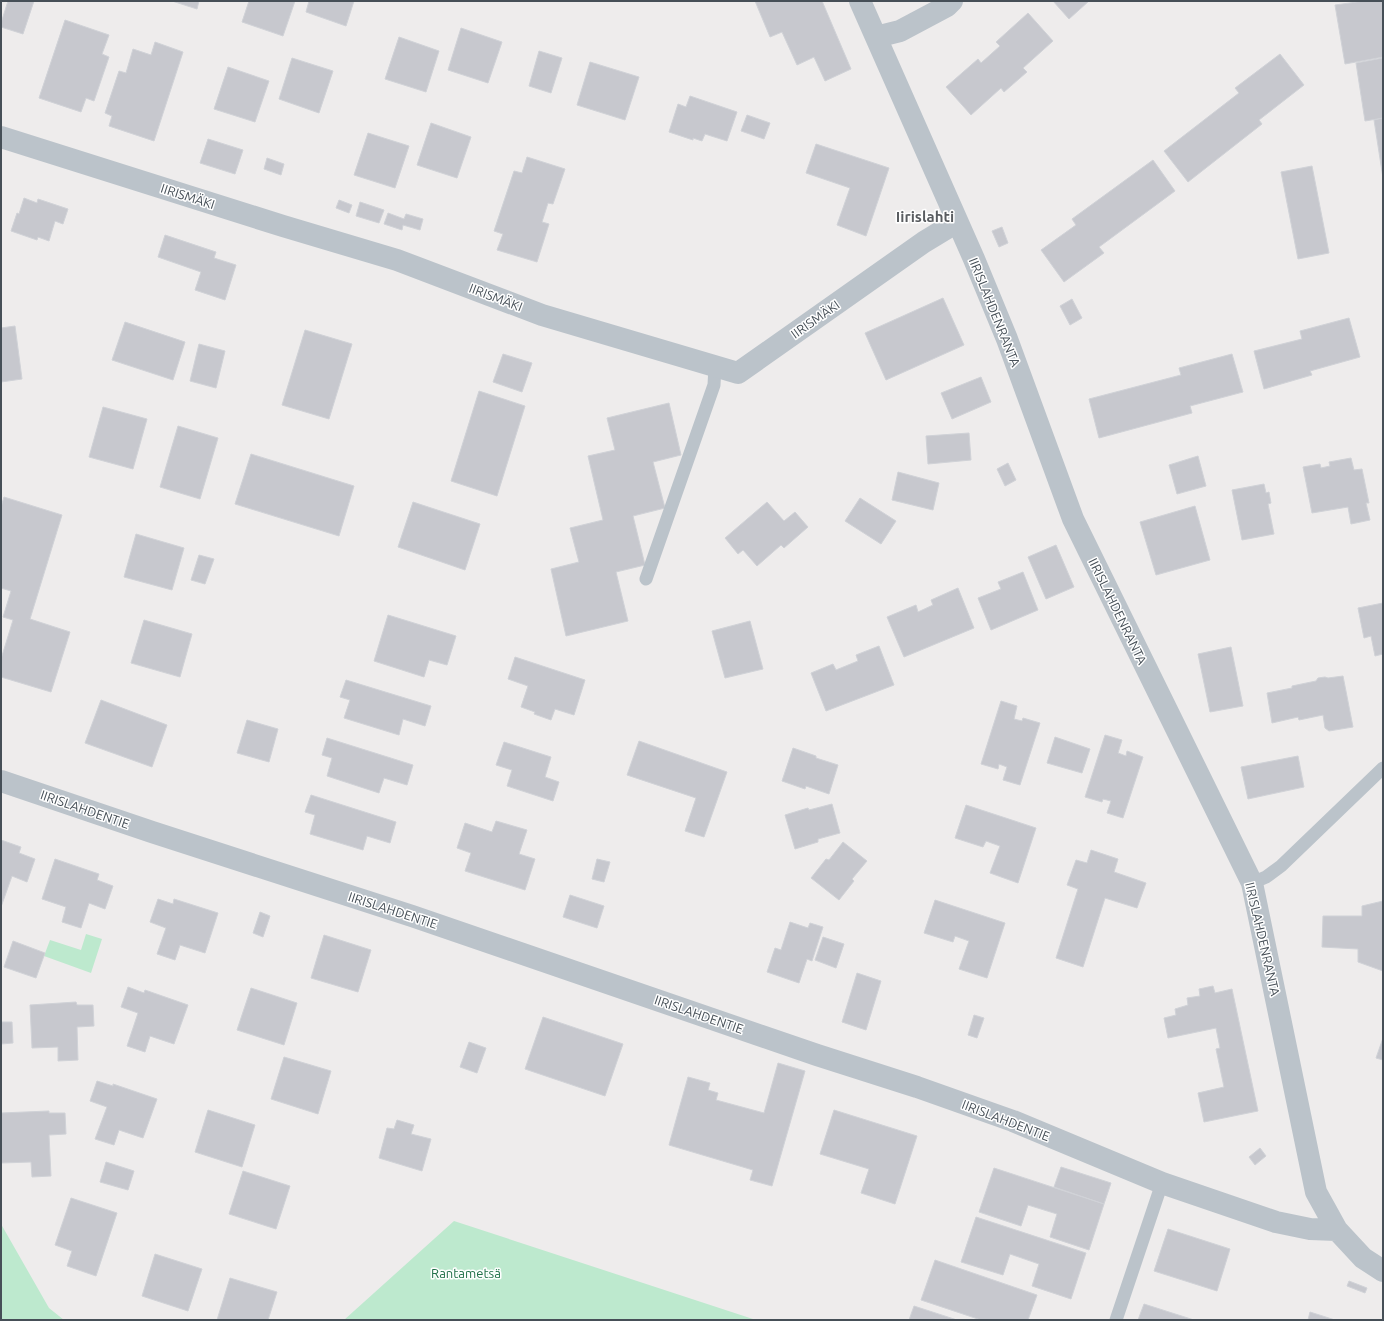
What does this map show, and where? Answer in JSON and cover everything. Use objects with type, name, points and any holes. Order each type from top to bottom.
[{"type":"street","name":"IIRISLAHDENRANTA","points":[[860,1],[1007,339],[1073,519],[1252,882],[1316,1192],[1337,1230]]},
{"type":"street","points":[[876,37],[900,31],[947,6],[952,1]]},
{"type":"street","name":"IIRISMÄKI","points":[[1,137],[276,224],[396,260],[542,315],[738,373],[924,242],[957,222]]},
{"type":"street","name":"IIRISLAHDENTIE","points":[[1,781],[412,916],[917,1087],[1013,1121],[1162,1183],[1276,1222],[1310,1229],[1337,1230]]},
{"type":"street","points":[[1337,1230],[1363,1258],[1383,1271]]},
{"type":"lane","points":[[646,579],[714,385],[715,366]]},
{"type":"lane","points":[[1252,882],[1266,877],[1281,866],[1383,768]]},
{"type":"lane","points":[[1116,1320],[1162,1183]]},
{"type":"green space","points":[[86,934],[102,939],[91,973],[44,956],[50,940],[81,950]]},
{"type":"green space","name":"Rantametsä","points":[[454,1221],[756,1320],[344,1320]]},
{"type":"green space","points":[[1,1224],[49,1308],[64,1320],[1,1320]]},
{"type":"building","points":[[8,1],[34,1],[23,34],[1,27]]},
{"type":"building","points":[[172,1],[199,1],[197,9]]},
{"type":"building","points":[[249,1],[295,1],[283,36],[242,22]]},
{"type":"building","points":[[309,1],[354,1],[346,26],[306,12]]},
{"type":"building","points":[[755,1],[822,1],[851,69],[825,81],[814,57],[797,65],[782,32],[770,37]]},
{"type":"building","points":[[1053,1],[1089,1],[1069,19]]},
{"type":"building","points":[[1364,1],[1383,1],[1383,57],[1345,64],[1335,5]]},
{"type":"building","points":[[1028,13],[1053,41],[1023,68],[1027,72],[1004,92],[1001,88],[971,115],[946,87],[978,59],[981,63],[1000,46],[996,42]]},
{"type":"building","points":[[65,20],[109,35],[102,54],[109,57],[94,101],[86,98],[81,112],[39,98]]},
{"type":"building","points":[[461,28],[502,42],[488,83],[448,70]]},
{"type":"building","points":[[399,37],[439,51],[426,92],[385,79]]},
{"type":"building","points":[[155,42],[183,52],[154,141],[109,126],[112,116],[105,113],[119,71],[126,73],[133,49],[151,55]]},
{"type":"building","points":[[539,51],[562,58],[551,93],[529,86]]},
{"type":"building","points":[[1280,54],[1304,85],[1259,120],[1262,124],[1188,182],[1164,151],[1239,93],[1235,88]]},
{"type":"building","points":[[292,58],[333,71],[319,113],[279,99]]},
{"type":"building","points":[[1383,58],[1383,118],[1365,121],[1356,63]]},
{"type":"building","points":[[590,62],[639,77],[625,120],[577,105]]},
{"type":"building","points":[[228,67],[269,81],[255,122],[214,109]]},
{"type":"building","points":[[690,96],[737,112],[727,141],[705,134],[702,141],[693,138],[693,140],[669,132],[678,104],[686,107]]},
{"type":"building","points":[[747,115],[770,123],[764,139],[741,131]]},
{"type":"building","points":[[1383,118],[1383,178],[1374,120]]},
{"type":"building","points":[[431,123],[471,137],[457,178],[417,165]]},
{"type":"building","points":[[368,133],[409,146],[395,188],[354,175]]},
{"type":"building","points":[[208,139],[243,150],[235,174],[200,163]]},
{"type":"building","points":[[816,144],[889,168],[866,236],[837,225],[850,188],[806,173]]},
{"type":"building","points":[[527,157],[565,169],[553,204],[548,203],[542,222],[549,224],[537,262],[497,250],[503,234],[494,231],[514,171],[522,173]]},
{"type":"building","points":[[267,158],[284,164],[281,175],[264,169]]},
{"type":"building","points":[[1153,160],[1175,191],[1099,247],[1104,253],[1064,282],[1041,250],[1076,225],[1072,219]]},
{"type":"building","points":[[1312,166],[1329,253],[1298,259],[1281,172]]},
{"type":"building","points":[[24,198],[37,203],[38,199],[68,209],[63,224],[55,221],[49,241],[38,237],[37,240],[11,231],[17,213],[19,214]]},
{"type":"building","points":[[339,200],[352,205],[349,213],[336,208]]},
{"type":"building","points":[[360,202],[384,210],[379,223],[356,216]]},
{"type":"building","points":[[388,213],[404,219],[406,214],[423,219],[420,230],[403,225],[402,230],[384,224]]},
{"type":"building","points":[[1002,227],[1008,243],[999,247],[992,231]]},
{"type":"building","points":[[165,235],[216,252],[214,258],[236,265],[225,300],[195,290],[201,272],[158,257]]},
{"type":"building","points":[[943,298],[964,345],[886,380],[865,333]]},
{"type":"building","points":[[1072,299],[1082,318],[1070,325],[1060,306]]},
{"type":"building","points":[[1349,318],[1360,357],[1310,371],[1312,375],[1264,389],[1254,351],[1302,339],[1300,331]]},
{"type":"building","points":[[125,322],[185,342],[173,380],[112,360]]},
{"type":"building","points":[[15,326],[22,379],[1,382],[1,328]]},
{"type":"building","points":[[305,330],[352,344],[329,419],[282,405]]},
{"type":"building","points":[[199,344],[225,351],[216,388],[190,381]]},
{"type":"building","points":[[503,354],[532,363],[522,392],[493,382]]},
{"type":"building","points":[[1232,354],[1243,392],[1190,406],[1192,413],[1099,438],[1089,399],[1181,375],[1179,368]]},
{"type":"building","points":[[981,377],[991,402],[952,419],[941,393]]},
{"type":"building","points":[[479,391],[525,406],[497,496],[451,481]]},
{"type":"building","points":[[669,403],[681,455],[653,462],[665,508],[633,516],[645,565],[616,572],[628,621],[566,636],[551,569],[579,562],[570,528],[603,520],[588,456],[615,450],[607,418]]},
{"type":"building","points":[[103,407],[147,419],[133,469],[89,457]]},
{"type":"building","points":[[178,426],[218,438],[200,499],[160,487]]},
{"type":"building","points":[[969,433],[971,460],[928,464],[926,436]]},
{"type":"building","points":[[251,454],[354,486],[339,536],[235,504]]},
{"type":"building","points":[[1198,456],[1206,486],[1177,494],[1169,465]]},
{"type":"building","points":[[1351,458],[1354,470],[1362,469],[1369,503],[1366,503],[1370,520],[1351,524],[1348,507],[1312,513],[1303,467],[1320,464],[1321,468],[1330,466],[1329,462]]},
{"type":"building","points":[[1008,463],[1016,480],[1005,486],[997,469]]},
{"type":"building","points":[[898,472],[939,483],[933,510],[892,500]]},
{"type":"building","points":[[1264,484],[1266,493],[1269,492],[1271,503],[1268,504],[1274,534],[1242,540],[1232,490]]},
{"type":"building","points":[[4,497],[62,515],[30,619],[70,632],[51,692],[1,677],[1,659],[13,620],[3,617],[11,591],[1,588],[1,507]]},
{"type":"building","points":[[860,498],[896,521],[881,544],[845,521]]},
{"type":"building","points":[[413,502],[480,524],[465,570],[398,547]]},
{"type":"building","points":[[767,502],[784,521],[795,512],[808,527],[784,548],[781,545],[757,566],[743,550],[738,554],[725,538]]},
{"type":"building","points":[[1195,506],[1210,560],[1156,575],[1140,522]]},
{"type":"building","points":[[136,534],[184,548],[172,590],[124,577]]},
{"type":"building","points":[[1056,545],[1074,587],[1046,599],[1028,557]]},
{"type":"building","points":[[199,555],[214,559],[205,584],[191,580]]},
{"type":"building","points":[[1023,572],[1038,610],[991,630],[978,598],[1001,589],[998,582]]},
{"type":"building","points":[[958,588],[974,628],[904,657],[887,617],[916,605],[918,612],[933,605],[931,600]]},
{"type":"building","points":[[1383,603],[1383,654],[1375,656],[1371,636],[1364,638],[1358,608]]},
{"type":"building","points":[[388,615],[456,636],[447,665],[429,660],[424,677],[374,661]]},
{"type":"building","points":[[144,620],[192,634],[180,677],[131,663]]},
{"type":"building","points":[[750,621],[763,669],[725,678],[712,631]]},
{"type":"building","points":[[879,646],[894,685],[826,711],[811,673],[833,664],[836,670],[858,661],[856,655]]},
{"type":"building","points":[[1231,647],[1243,706],[1210,712],[1198,654]]},
{"type":"building","points":[[515,657],[585,680],[574,715],[555,709],[551,720],[534,714],[535,712],[521,707],[528,686],[508,679]]},
{"type":"building","points":[[1343,676],[1353,727],[1329,731],[1325,728],[1323,715],[1299,720],[1298,717],[1272,723],[1267,693],[1316,681],[1318,678]]},
{"type":"building","points":[[346,680],[431,706],[425,726],[403,719],[399,735],[344,718],[350,700],[340,697]]},
{"type":"building","points":[[101,700],[167,725],[152,767],[85,743]]},
{"type":"building","points":[[1001,701],[1017,706],[1014,719],[1022,721],[1023,718],[1040,723],[1020,785],[1003,780],[1007,767],[999,764],[998,769],[981,764]]},
{"type":"building","points":[[247,720],[278,729],[269,762],[237,753]]},
{"type":"building","points":[[1105,735],[1122,740],[1118,753],[1126,756],[1127,751],[1143,757],[1123,818],[1107,813],[1111,801],[1103,799],[1102,802],[1085,797]]},
{"type":"building","points":[[1055,737],[1090,749],[1082,773],[1047,763]]},
{"type":"building","points":[[327,738],[413,765],[407,785],[384,778],[379,793],[327,776],[332,758],[322,755]]},
{"type":"building","points":[[639,741],[727,772],[704,837],[685,831],[696,798],[627,775]]},
{"type":"building","points":[[504,742],[551,757],[545,777],[559,782],[553,801],[507,786],[512,770],[496,765]]},
{"type":"building","points":[[793,748],[816,756],[816,758],[838,765],[829,794],[806,786],[805,789],[782,781]]},
{"type":"building","points":[[1298,756],[1304,787],[1248,799],[1241,767]]},
{"type":"building","points":[[311,795],[396,822],[390,843],[367,836],[363,850],[310,834],[315,815],[305,812]]},
{"type":"building","points":[[832,804],[840,833],[818,839],[818,842],[795,849],[785,815],[808,808],[809,810]]},
{"type":"building","points":[[966,805],[1036,828],[1018,883],[990,873],[1000,846],[986,841],[983,847],[955,838]]},
{"type":"building","points":[[496,821],[527,830],[519,854],[535,859],[525,890],[465,871],[471,853],[457,848],[465,823],[492,832]]},
{"type":"building","points":[[1,840],[21,847],[19,853],[35,859],[27,882],[12,876],[1,907]]},
{"type":"building","points":[[843,842],[867,861],[852,879],[854,881],[839,900],[811,878],[826,859],[829,860]]},
{"type":"building","points":[[1091,850],[1118,859],[1114,872],[1146,883],[1137,908],[1105,898],[1083,967],[1056,958],[1078,889],[1067,885],[1076,860],[1087,863]]},
{"type":"building","points":[[55,859],[99,874],[97,880],[113,886],[105,909],[89,903],[81,928],[62,922],[66,907],[42,899]]},
{"type":"building","points":[[597,859],[610,862],[604,882],[592,879]]},
{"type":"building","points":[[570,895],[604,906],[597,928],[563,917]]},
{"type":"building","points":[[158,899],[173,904],[174,899],[218,913],[205,953],[180,945],[175,960],[157,954],[166,928],[150,922]]},
{"type":"building","points":[[935,900],[1005,923],[987,978],[959,969],[969,941],[955,936],[953,942],[924,933]]},
{"type":"building","points":[[1383,901],[1383,971],[1358,962],[1358,949],[1322,947],[1323,916],[1362,916],[1362,906]]},
{"type":"building","points":[[260,912],[270,916],[263,937],[253,933]]},
{"type":"building","points":[[790,922],[808,928],[810,923],[823,927],[812,961],[807,959],[799,983],[767,972],[775,948],[781,950]]},
{"type":"building","points":[[324,935],[371,950],[358,992],[311,978]]},
{"type":"building","points":[[823,937],[844,944],[836,968],[815,960]]},
{"type":"building","points":[[13,941],[45,953],[36,978],[4,967]]},
{"type":"building","points":[[857,973],[881,981],[866,1030],[842,1022]]},
{"type":"building","points":[[1213,986],[1215,993],[1232,989],[1258,1111],[1204,1122],[1198,1093],[1224,1087],[1216,1049],[1220,1048],[1216,1028],[1168,1038],[1164,1018],[1176,1015],[1175,1009],[1188,1005],[1187,998],[1200,996],[1199,989]]},
{"type":"building","points":[[128,987],[144,993],[145,990],[188,1005],[174,1044],[150,1036],[145,1052],[127,1046],[138,1013],[121,1007]]},
{"type":"building","points":[[251,988],[297,1003],[284,1045],[237,1030]]},
{"type":"building","points":[[76,1002],[77,1005],[93,1005],[94,1026],[77,1027],[78,1060],[58,1061],[58,1047],[32,1048],[30,1005]]},
{"type":"building","points":[[974,1015],[984,1018],[977,1038],[968,1035]]},
{"type":"building","points":[[543,1017],[623,1044],[605,1096],[525,1069]]},
{"type":"building","points":[[1,1022],[12,1022],[13,1043],[1,1044]]},
{"type":"building","points":[[1383,1038],[1383,1060],[1376,1058]]},
{"type":"building","points":[[469,1042],[486,1048],[477,1073],[460,1067]]},
{"type":"building","points":[[284,1057],[331,1071],[318,1114],[271,1099]]},
{"type":"building","points":[[778,1063],[805,1071],[772,1186],[750,1180],[753,1170],[669,1145],[688,1077],[710,1083],[708,1090],[718,1093],[716,1100],[764,1113]]},
{"type":"building","points":[[97,1081],[113,1086],[113,1084],[157,1099],[143,1138],[119,1130],[114,1145],[95,1139],[107,1107],[90,1101]]},
{"type":"building","points":[[208,1110],[255,1125],[242,1167],[195,1152]]},
{"type":"building","points":[[834,1110],[917,1136],[895,1204],[861,1193],[869,1169],[820,1154]]},
{"type":"building","points":[[49,1111],[49,1113],[65,1113],[66,1134],[49,1135],[51,1176],[32,1177],[31,1162],[1,1163],[1,1113]]},
{"type":"building","points":[[397,1120],[414,1125],[411,1134],[431,1139],[422,1171],[379,1158],[387,1128],[394,1129]]},
{"type":"building","points":[[1260,1148],[1266,1156],[1255,1165],[1249,1157]]},
{"type":"building","points":[[106,1162],[134,1171],[128,1190],[100,1182]]},
{"type":"building","points":[[1061,1167],[1111,1183],[1104,1204],[1054,1187]]},
{"type":"building","points":[[994,1168],[1104,1204],[1089,1250],[1050,1237],[1057,1214],[1028,1205],[1021,1226],[979,1212]]},
{"type":"building","points":[[243,1171],[290,1186],[276,1229],[229,1214]]},
{"type":"building","points":[[71,1198],[117,1213],[96,1276],[67,1266],[72,1251],[55,1245]]},
{"type":"building","points":[[976,1217],[1086,1253],[1071,1299],[1032,1286],[1039,1264],[1010,1254],[1003,1275],[961,1262]]},
{"type":"building","points":[[1168,1229],[1230,1249],[1217,1291],[1154,1271]]},
{"type":"building","points":[[155,1254],[202,1269],[188,1311],[142,1296]]},
{"type":"building","points":[[935,1260],[1037,1295],[1028,1320],[981,1320],[921,1300]]},
{"type":"building","points":[[230,1278],[277,1292],[268,1320],[217,1320]]},
{"type":"building","points":[[1349,1281],[1367,1288],[1365,1293],[1347,1286]]},
{"type":"building","points":[[1144,1304],[1194,1320],[1138,1320]]},
{"type":"building","points":[[914,1306],[957,1320],[909,1320]]},
{"type":"building","points":[[1310,1312],[1335,1320],[1308,1320]]},
{"type":"district","name":"Iirislahti","points":[[925,217]]}]
